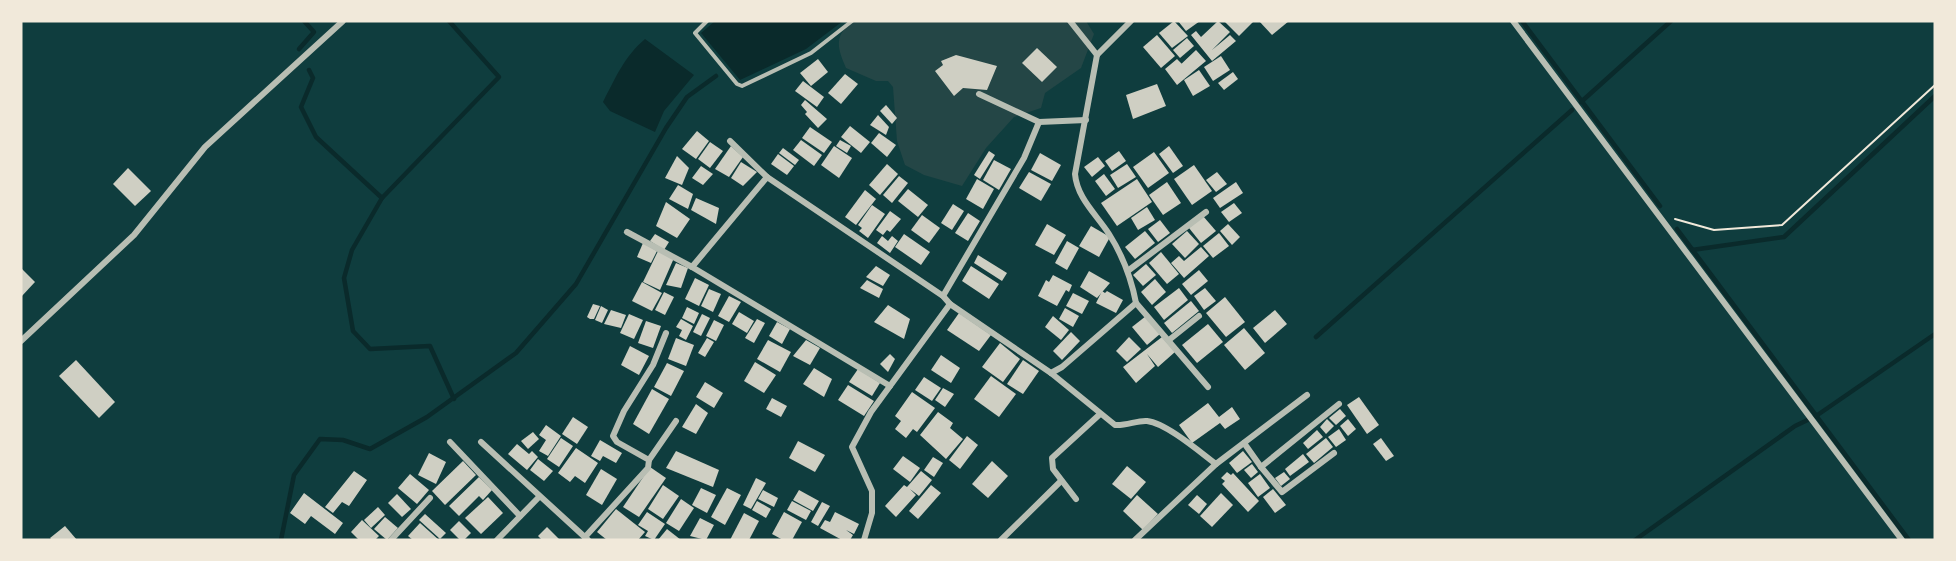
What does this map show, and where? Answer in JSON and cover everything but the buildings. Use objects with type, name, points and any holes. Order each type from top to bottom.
[{"type":"street","points":[[21,341],[134,235],[206,147],[344,21]]},
{"type":"street","points":[[1070,21],[1097,55]]},
{"type":"street","points":[[1131,21],[1097,55],[1075,174],[1076,187],[1109,233],[1129,270],[1136,303],[1208,387]]},
{"type":"street","points":[[1513,21],[1902,540]]},
{"type":"street","points":[[979,94],[1039,122],[1086,120]]},
{"type":"street","points":[[943,296],[1024,158],[1039,122]]},
{"type":"street","points":[[730,141],[767,177],[943,296],[950,304],[1051,373],[1099,415],[1115,425],[1128,426],[1148,421],[1166,429],[1216,464]]},
{"type":"street","points":[[692,267],[758,191],[767,177]]},
{"type":"street","points":[[1129,270],[1206,212]]},
{"type":"street","points":[[627,232],[692,267],[890,386]]},
{"type":"street","points":[[1051,373],[1062,367],[1136,303]]},
{"type":"street","points":[[864,540],[872,513],[872,491],[852,447],[871,412],[950,304]]},
{"type":"street","points":[[1169,340],[1199,316]]},
{"type":"street","points":[[649,460],[617,442],[613,436],[624,411],[653,365],[666,333]]},
{"type":"street","points":[[1135,540],[1216,464],[1307,395]]},
{"type":"street","points":[[1261,466],[1339,404]]},
{"type":"street","points":[[1076,499],[1053,469],[1052,458],[1099,415]]},
{"type":"street","points":[[481,442],[539,497],[587,538],[648,468],[649,460],[676,421]]},
{"type":"street","points":[[450,442],[520,516]]},
{"type":"street","points":[[1244,443],[1281,492],[1334,453]]},
{"type":"street","points":[[1001,540],[1061,481]]},
{"type":"street","points":[[497,540],[539,497]]},
{"type":"street","points":[[391,540],[430,498]]},
{"type":"lane","points":[[707,21],[695,33],[737,84],[742,86],[811,53],[852,21]]},
{"type":"path","points":[[1657,214],[1713,230],[1782,225],[1935,85]]},
{"type":"shaded area","points":[[715,21],[843,21],[806,49],[740,80],[701,33]]},
{"type":"shaded area","points":[[852,21],[1086,21],[1094,34],[1081,68],[1045,93],[1041,108],[1014,117],[986,148],[962,186],[924,175],[905,165],[897,141],[893,87],[888,81],[876,81],[846,68],[843,61],[839,48],[840,37]]},
{"type":"shaded area","points":[[645,39],[694,75],[664,111],[655,132],[610,111],[603,102],[626,60]]},
{"type":"waterway","points":[[299,49],[314,32],[304,21]]},
{"type":"waterway","points":[[382,198],[499,77],[449,21]]},
{"type":"waterway","points":[[1522,21],[1660,206]]},
{"type":"waterway","points":[[1581,102],[1671,21]]},
{"type":"waterway","points":[[309,70],[313,78],[301,107],[316,137],[382,198],[352,250],[344,278],[353,331],[370,349],[430,346],[454,399]]},
{"type":"waterway","points":[[281,540],[294,475],[320,439],[343,440],[370,449],[427,417],[516,353],[576,284],[666,128],[687,97],[716,76]]},
{"type":"waterway","points":[[1692,250],[1784,237],[1935,96]]},
{"type":"waterway","points":[[1316,337],[1572,110]]},
{"type":"waterway","points":[[1677,229],[1909,540]]},
{"type":"waterway","points":[[1635,540],[1795,426],[1816,416],[1935,334]]}]
